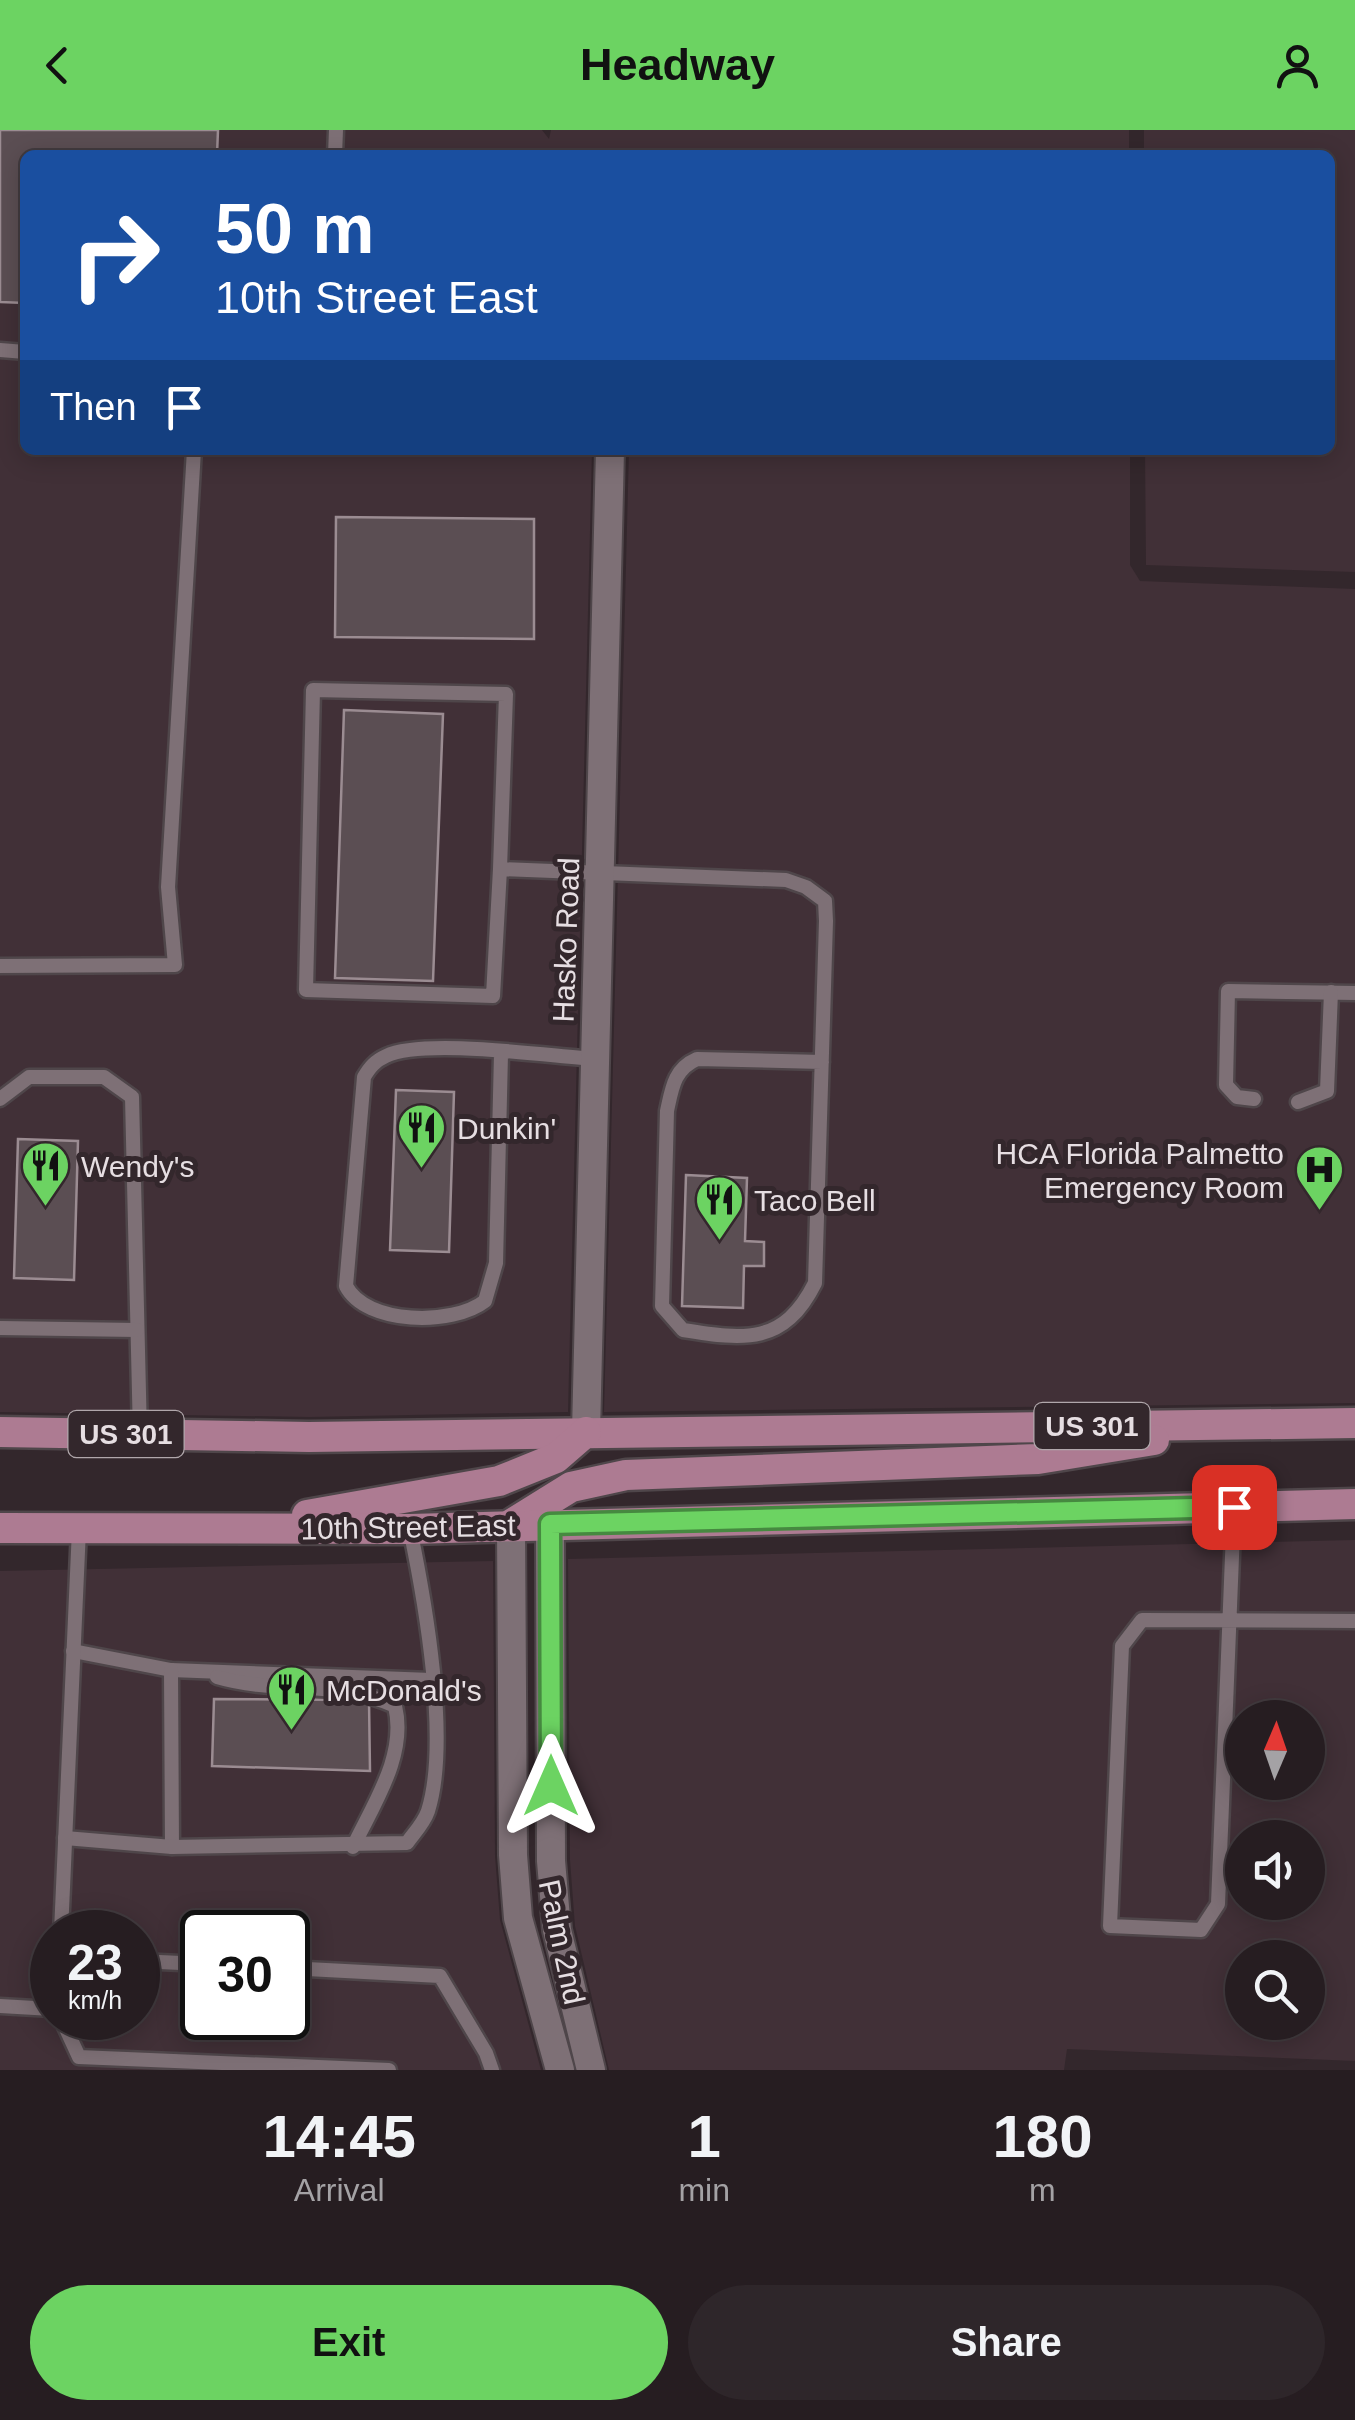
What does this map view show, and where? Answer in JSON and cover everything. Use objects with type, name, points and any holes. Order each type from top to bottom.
[{"type":"main road","name":"US 301","points":[[0,1432],[586,1432],[1355,1423]]},
{"type":"main road","points":[[511,1525],[571,1487],[626,1476],[1038,1459],[1255,1424]]},
{"type":"main road","points":[[220,1530],[499,1481],[556,1458],[586,1432]]},
{"type":"main road","name":"10th Street East","points":[[0,1528],[410,1529],[1355,1504]]},
{"type":"street","name":"Hasko Road","points":[[586,1432],[610,455]]},
{"type":"street","name":"Palm 2nd","points":[[550,1524],[552,1860],[557,1930],[591,2070]]},
{"type":"street","name":"Palm 2nd","points":[[511,1525],[517,1902],[528,1962],[560,2070]]},
{"type":"lane","points":[[0,966],[175,964],[168,886],[194,455]]},
{"type":"lane","points":[[313,690],[506,694],[500,868],[493,996],[306,990],[313,690]]},
{"type":"lane","points":[[500,868],[786,880],[806,887],[825,901],[822,1062],[814,1283],[801,1312],[782,1328],[755,1336],[683,1330],[662,1306],[667,1111],[682,1066],[697,1059],[822,1062]]},
{"type":"lane","points":[[1254,1099],[1237,1097],[1226,1085],[1228,991],[1355,993]]},
{"type":"lane","points":[[1298,1102],[1327,1091],[1331,992]]},
{"type":"lane","points":[[500,1054],[496,1263],[485,1301],[457,1316],[380,1314],[361,1306],[346,1286],[364,1077],[372,1064],[387,1055],[412,1049],[595,1059]]},
{"type":"lane","points":[[0,1100],[30,1076],[104,1078],[132,1097],[140,1434]]},
{"type":"lane","points":[[0,1328],[138,1330]]},
{"type":"lane","points":[[1234,1507],[1230,1622],[1218,1904],[1201,1930],[1110,1926],[1122,1646],[1142,1620],[1230,1622],[1355,1622]]},
{"type":"lane","points":[[62,1910],[79,1529]]},
{"type":"lane","points":[[65,1838],[172,1847],[407,1844],[426,1816],[436,1776],[428,1614],[410,1529]]},
{"type":"lane","points":[[74,1652],[171,1670],[431,1680]]},
{"type":"lane","points":[[171,1670],[172,1847]]},
{"type":"lane","points":[[196,1670],[254,1688],[363,1690],[395,1706],[400,1725],[391,1768],[354,1847]]},
{"type":"lane","points":[[310,1969],[440,1976],[492,2070]]},
{"type":"lane","points":[[0,2006],[30,2008]]},
{"type":"lane","points":[[71,2040],[79,2058],[388,2070]]},
{"type":"shaded area","points":[[0,130],[542,130],[549,139],[551,130],[1129,130],[1129,150],[20,150],[20,455],[592,455],[568,1412],[310,1417],[0,1412]]},
{"type":"shaded area","points":[[1144,130],[1355,130],[1355,572],[1146,565],[1145,455],[1335,455],[1335,150],[1144,150]]},
{"type":"shaded area","points":[[629,455],[1130,455],[1130,565],[1140,581],[1355,589],[1355,1403],[604,1412]]},
{"type":"shaded area","points":[[1355,1540],[1355,2061],[1067,2049],[1064,2070],[609,2070],[575,1926],[570,1860],[568,1559]]},
{"type":"shaded area","points":[[493,1561],[495,1856],[500,1920],[541,2070],[0,2070],[0,1571]]},
{"type":"building","points":[[0,130],[218,130],[217,150],[20,150],[20,303],[0,302]]},
{"type":"building","points":[[336,517],[534,519],[534,639],[335,637]]},
{"type":"building","points":[[344,710],[443,714],[433,981],[335,978]]},
{"type":"building","name":"Dunkin'","points":[[396,1090],[454,1092],[449,1252],[390,1250]]},
{"type":"building","name":"Wendy's","points":[[18,1139],[78,1141],[74,1280],[14,1278]]},
{"type":"building","name":"Taco Bell","points":[[686,1175],[747,1178],[745,1241],[764,1242],[764,1266],[744,1266],[743,1308],[682,1306]]},
{"type":"building","name":"McDonald's","points":[[214,1699],[369,1700],[370,1771],[212,1766]]},
{"type":"place","name":"Dunkin'","points":[[422,1170]]},
{"type":"place","name":"Wendy's","points":[[46,1208]]},
{"type":"place","name":"HCA Florida Palmetto Emergency Room","points":[[1319,1212]]},
{"type":"place","name":"Taco Bell","points":[[719,1242]]},
{"type":"place","name":"McDonald's","points":[[291,1732]]},
{"type":"route","points":[[551,1786],[550,1524],[1234,1507]]}]
